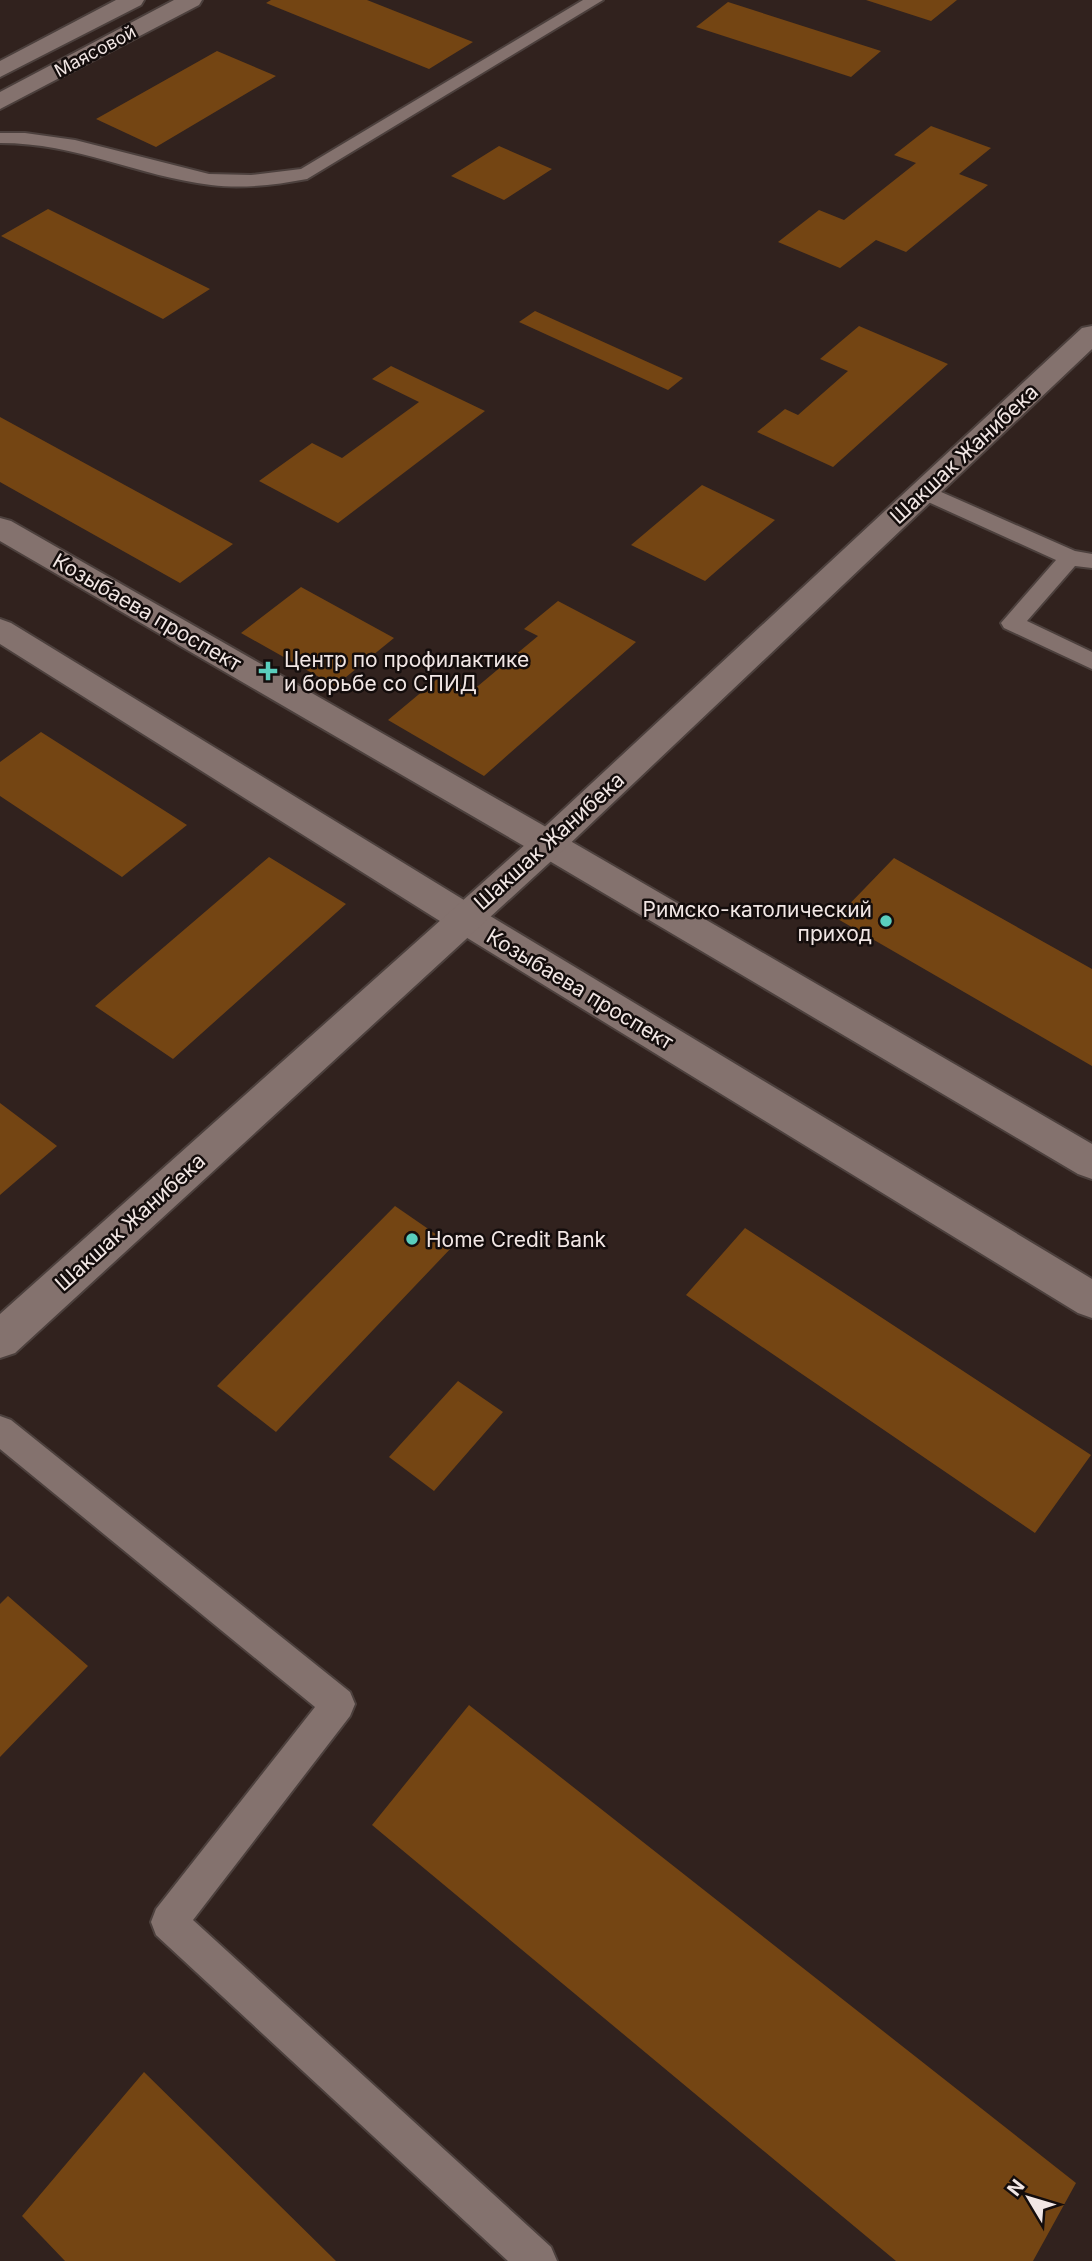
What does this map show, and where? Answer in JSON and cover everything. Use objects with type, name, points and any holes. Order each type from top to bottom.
[{"type":"street","name":"Маясовой","points":[[0,70],[133,0]]},
{"type":"street","name":"Маясовой","points":[[0,102],[191,0]]},
{"type":"street","name":"Шакшак Жанибека","points":[[0,1340],[548,844],[1092,334]]},
{"type":"street","name":"Козыбаева проспект","points":[[0,528],[548,844],[1092,1163]]},
{"type":"street","name":"Козыбаева проспект","points":[[0,630],[464,918],[1092,1300]]},
{"type":"lane","points":[[0,138],[71,142],[195,177],[234,181],[307,173],[594,0]]},
{"type":"lane","points":[[923,491],[1081,560],[1012,623],[1092,661]]},
{"type":"lane","points":[[0,1430],[338,1704],[169,1922],[537,2261]]},
{"type":"building","points":[[271,0],[367,0],[473,42],[429,69],[266,3]]},
{"type":"building","points":[[866,0],[957,0],[931,21]]},
{"type":"building","points":[[728,2],[881,51],[851,77],[696,27]]},
{"type":"building","points":[[217,51],[276,76],[156,147],[96,119]]},
{"type":"building","points":[[931,126],[991,148],[959,174],[988,185],[906,252],[876,240],[840,268],[778,242],[819,210],[844,220],[916,163],[894,155]]},
{"type":"building","points":[[499,146],[552,169],[504,200],[451,176]]},
{"type":"building","points":[[48,209],[210,289],[163,319],[1,236]]},
{"type":"building","points":[[535,311],[683,378],[668,390],[519,322]]},
{"type":"building","points":[[859,326],[948,364],[833,467],[757,432],[785,409],[798,415],[848,371],[820,359]]},
{"type":"building","points":[[391,366],[485,411],[338,523],[259,481],[312,443],[342,458],[419,402],[372,379]]},
{"type":"building","points":[[0,417],[233,544],[180,583],[0,482]]},
{"type":"building","points":[[702,485],[775,520],[705,581],[631,545]]},
{"type":"building","points":[[301,587],[394,638],[335,686],[241,633]]},
{"type":"building","points":[[558,601],[636,642],[484,776],[388,720],[442,675],[472,691],[538,636],[524,629]]},
{"type":"building","points":[[41,732],[187,825],[122,877],[0,796],[0,762]]},
{"type":"building","points":[[269,857],[346,904],[173,1059],[95,1006]]},
{"type":"building","points":[[894,858],[1092,969],[1092,1066],[836,918]]},
{"type":"building","points":[[0,1103],[57,1146],[0,1195]]},
{"type":"building","points":[[395,1206],[453,1246],[276,1432],[217,1386]]},
{"type":"building","points":[[745,1228],[1091,1455],[1035,1533],[686,1295]]},
{"type":"building","points":[[458,1381],[503,1412],[434,1491],[389,1457]]},
{"type":"building","points":[[8,1596],[88,1666],[0,1757],[0,1604]]},
{"type":"building","points":[[469,1705],[1076,2183],[1033,2261],[896,2261],[372,1825]]},
{"type":"building","points":[[144,2072],[336,2261],[65,2261],[22,2216]]},
{"type":"place","name":"Центр по профилактике и борьбе со СПИД","points":[[268,671]]},
{"type":"place","name":"Римско-католический приход","points":[[886,921]]},
{"type":"place","name":"Home Credit Bank","points":[[412,1239]]}]
